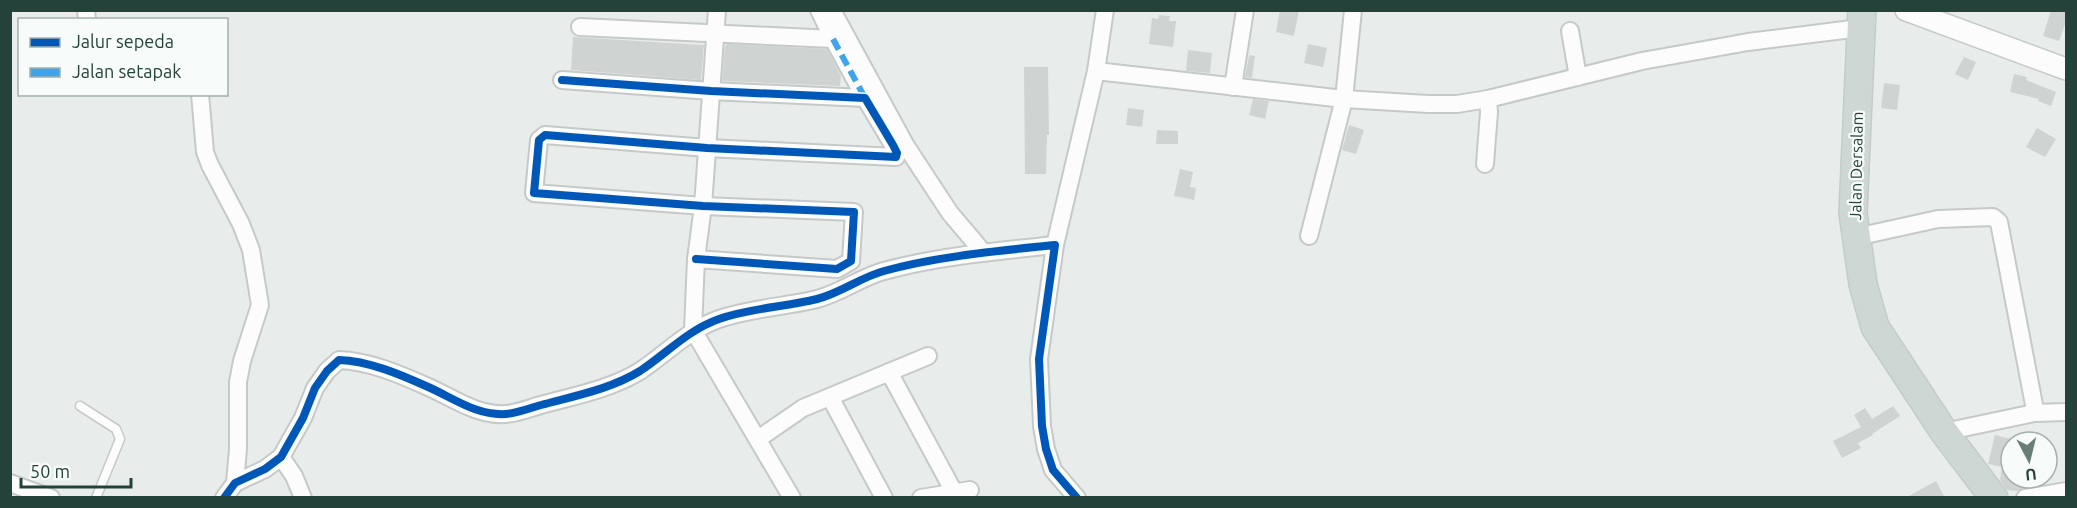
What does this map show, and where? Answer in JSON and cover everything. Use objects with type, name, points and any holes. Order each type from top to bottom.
[{"type":"main road","name":"Jalan Dersalam","points":[[1861,20],[1853,213],[1863,284],[1875,327],[1944,432],[1994,498]]},
{"type":"street","points":[[717,10],[703,206],[696,259],[693,330],[792,498]]},
{"type":"street","points":[[696,259],[837,269],[851,261],[854,212],[703,206],[534,193],[539,140],[545,135],[707,148],[896,157],[897,153],[893,145],[865,98],[819,10]]},
{"type":"street","points":[[832,10],[906,146],[950,213],[983,252]]},
{"type":"street","points":[[1077,498],[1053,470],[1042,426],[1039,360],[1055,245],[1096,71],[1105,10]]},
{"type":"street","points":[[1233,87],[1245,10]]},
{"type":"street","points":[[1309,236],[1344,99],[1353,10]]},
{"type":"street","points":[[1906,10],[2067,69]]},
{"type":"street","points":[[1096,71],[1344,99],[1457,104],[1488,99],[1642,61],[1861,20]]},
{"type":"street","points":[[580,27],[833,39]]},
{"type":"street","points":[[1570,31],[1578,77]]},
{"type":"street","points":[[562,80],[711,91],[865,98]]},
{"type":"street","points":[[200,96],[205,152],[241,224],[251,250],[260,305],[242,361],[238,382],[235,483]]},
{"type":"street","points":[[1485,164],[1488,99]]},
{"type":"street","points":[[1857,237],[1938,219],[1997,218],[2035,406],[2034,412]]},
{"type":"street","points":[[224,498],[235,483],[265,469],[281,457],[303,417],[315,388],[327,371],[339,360],[354,360],[380,368],[486,413],[507,414],[608,386],[639,371],[693,330],[720,318],[755,310],[790,306],[830,295],[882,271],[983,252],[1055,245]]},
{"type":"street","points":[[758,440],[795,413],[928,356]]},
{"type":"street","points":[[889,372],[962,491],[931,497]]},
{"type":"street","points":[[830,397],[884,498]]},
{"type":"street","points":[[1944,432],[2034,412],[2067,412]]},
{"type":"street","points":[[281,457],[294,476],[303,498]]},
{"type":"street","points":[[10,483],[51,498]]},
{"type":"street","points":[[2025,498],[2067,491]]},
{"type":"lane","points":[[80,406],[116,429],[120,439],[96,498]]},
{"type":"building","points":[[1280,10],[1299,10],[1294,36],[1276,32]]},
{"type":"building","points":[[2051,10],[2067,10],[2067,19],[2059,41],[2043,36]]},
{"type":"building","points":[[1159,15],[1170,16],[1169,21],[1176,21],[1173,47],[1149,44],[1152,18],[1158,19]]},
{"type":"building","points":[[573,37],[704,45],[701,80],[571,70]]},
{"type":"building","points":[[727,44],[827,49],[841,76],[840,86],[722,81]]},
{"type":"building","points":[[1308,44],[1327,48],[1323,67],[1304,63]]},
{"type":"building","points":[[1188,50],[1212,53],[1210,73],[1186,71]]},
{"type":"building","points":[[1249,55],[1255,56],[1252,78],[1245,77]]},
{"type":"building","points":[[1964,57],[1976,62],[1968,80],[1955,74]]},
{"type":"building","points":[[1024,67],[1048,67],[1049,135],[1047,135],[1046,174],[1025,174]]},
{"type":"building","points":[[2014,74],[2027,77],[2026,80],[2056,92],[2051,106],[2038,101],[2039,99],[2010,92]]},
{"type":"building","points":[[1884,83],[1900,85],[1897,110],[1881,108]]},
{"type":"building","points":[[1253,99],[1269,101],[1265,119],[1249,115]]},
{"type":"building","points":[[1128,108],[1144,110],[1142,127],[1126,125]]},
{"type":"building","points":[[1349,125],[1364,130],[1356,154],[1342,150]]},
{"type":"building","points":[[2037,128],[2056,139],[2045,157],[2026,147]]},
{"type":"building","points":[[1157,130],[1178,131],[1178,144],[1156,144]]},
{"type":"building","points":[[1180,169],[1193,172],[1190,187],[1196,188],[1194,200],[1174,196]]},
{"type":"building","points":[[1893,406],[1900,416],[1858,443],[1861,448],[1842,458],[1833,441],[1861,427],[1854,415],[1865,408],[1872,419]]},
{"type":"building","points":[[1995,435],[1999,436],[1999,466],[1988,464]]},
{"type":"building","points":[[1936,481],[1945,498],[1905,498]]},
{"type":"marked path","points":[[833,39],[865,98]]},
{"type":"cycle path","points":[[562,80],[711,91],[865,98],[893,145],[897,153],[896,157],[707,148],[545,135],[539,140],[534,193],[703,206],[854,212],[851,261],[837,269],[696,259]]},
{"type":"cycle path","points":[[224,498],[235,483],[265,469],[281,457],[303,418],[315,388],[327,371],[339,360],[361,363],[395,373],[484,412],[495,414],[519,412],[617,383],[640,371],[697,329],[731,315],[817,299],[867,277],[926,261],[1055,245],[1039,359],[1042,426],[1053,470],[1077,498]]}]
